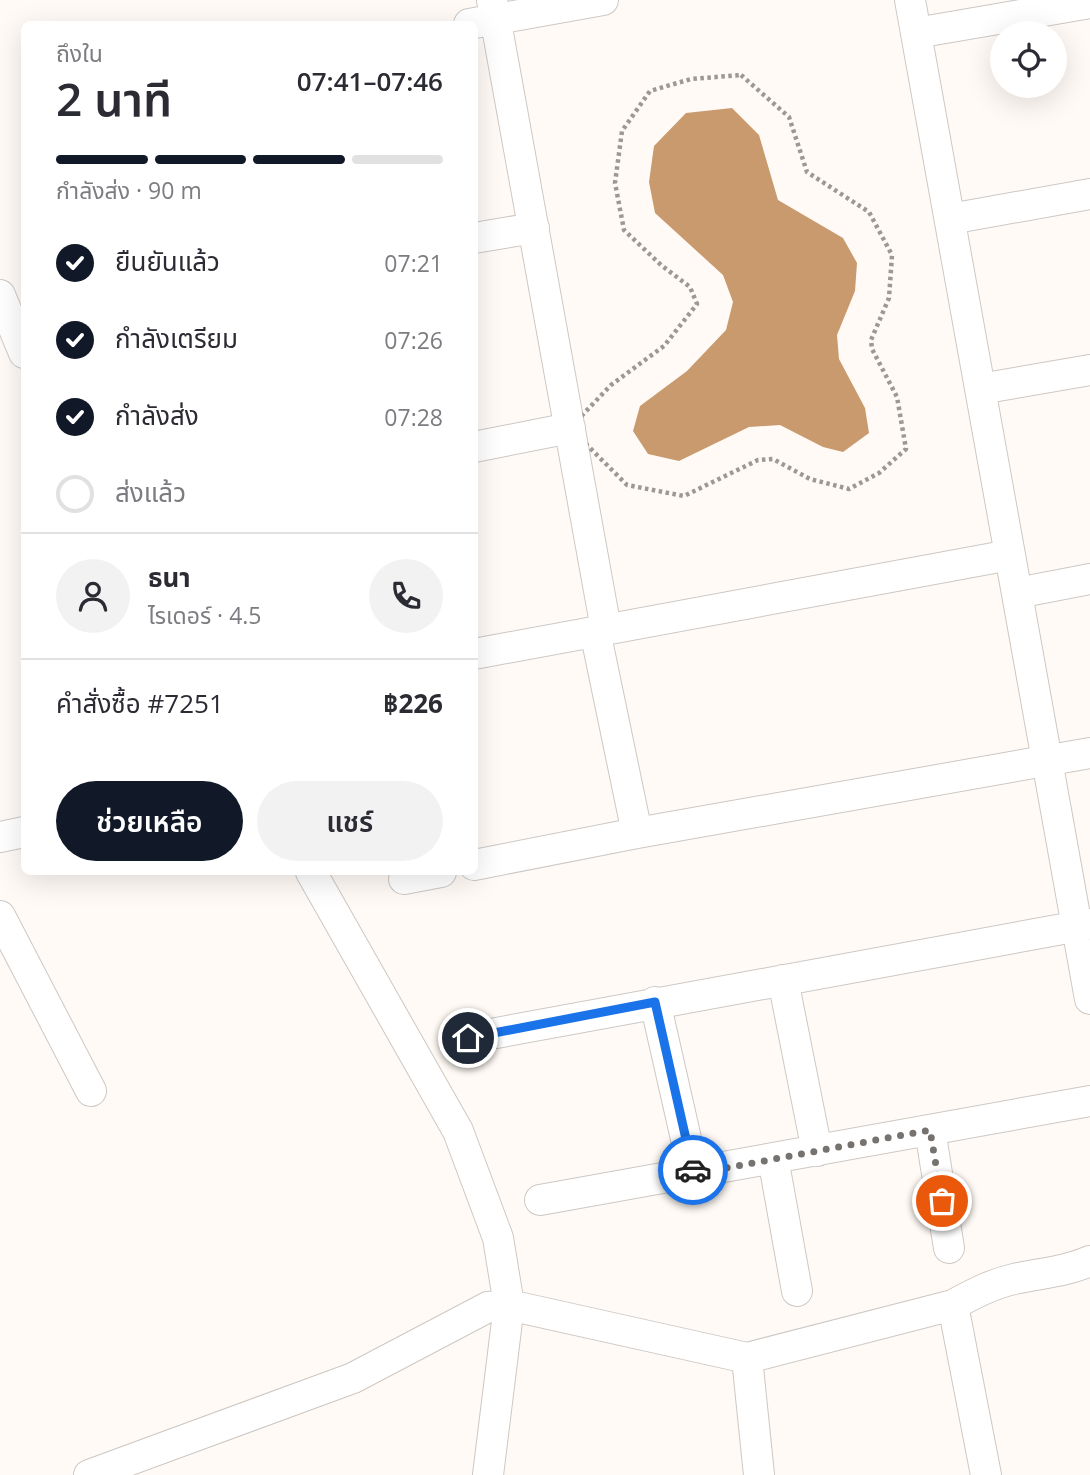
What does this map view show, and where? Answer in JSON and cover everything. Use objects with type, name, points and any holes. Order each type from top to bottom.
[{"type":"street","points":[[603,0],[486,15],[534,228],[637,833]]},
{"type":"street","points":[[910,0],[1047,761],[1084,925],[1090,999]]},
{"type":"street","points":[[916,33],[1090,3]]},
{"type":"street","points":[[950,219],[1090,194]]},
{"type":"street","points":[[478,237],[534,228]]},
{"type":"street","points":[[0,295],[15,349]]},
{"type":"street","points":[[980,389],[1090,370]]},
{"type":"street","points":[[478,446],[570,428]]},
{"type":"street","points":[[478,653],[1010,555]]},
{"type":"street","points":[[1017,593],[1090,579]]},
{"type":"street","points":[[478,864],[637,833],[1090,753]]},
{"type":"street","points":[[0,837],[21,833]]},
{"type":"street","points":[[313,875],[458,1131],[498,1238],[509,1305],[488,1475]]},
{"type":"street","points":[[404,879],[425,875]]},
{"type":"street","points":[[0,916],[91,1091]]},
{"type":"street","points":[[468,1038],[1084,925]]},
{"type":"street","points":[[783,980],[817,1150]]},
{"type":"street","points":[[655,1002],[694,1174]]},
{"type":"street","points":[[540,1200],[1090,1101]]},
{"type":"street","points":[[930,1130],[949,1248]]},
{"type":"street","points":[[773,1158],[797,1291]]},
{"type":"street","points":[[89,1475],[353,1378],[480,1310],[509,1305],[747,1358],[953,1304],[987,1287],[1067,1271],[1090,1261]]},
{"type":"street","points":[[953,1304],[986,1475]]},
{"type":"street","points":[[747,1358],[759,1475]]},
{"type":"path","points":[[741,75],[789,117],[807,172],[869,212],[892,255],[889,299],[872,340],[873,349],[897,397],[906,449],[879,473],[849,489],[810,479],[772,459],[758,460],[684,496],[628,485],[570,428],[611,385],[664,346],[697,304],[690,286],[661,265],[624,230],[615,183],[622,131],[650,91],[691,79],[741,75]]},
{"type":"shaded area","points":[[732,108],[759,135],[778,200],[843,238],[857,263],[855,291],[837,335],[839,359],[865,408],[869,433],[843,452],[823,447],[780,425],[749,427],[679,461],[648,454],[633,431],[640,406],[687,371],[726,330],[733,302],[723,275],[655,213],[649,182],[654,146],[686,113]]},
{"type":"way so far","points":[[693,1170],[694,1174],[930,1130],[942,1201]]},
{"type":"route","points":[[468,1038],[655,1002],[693,1170]]}]
